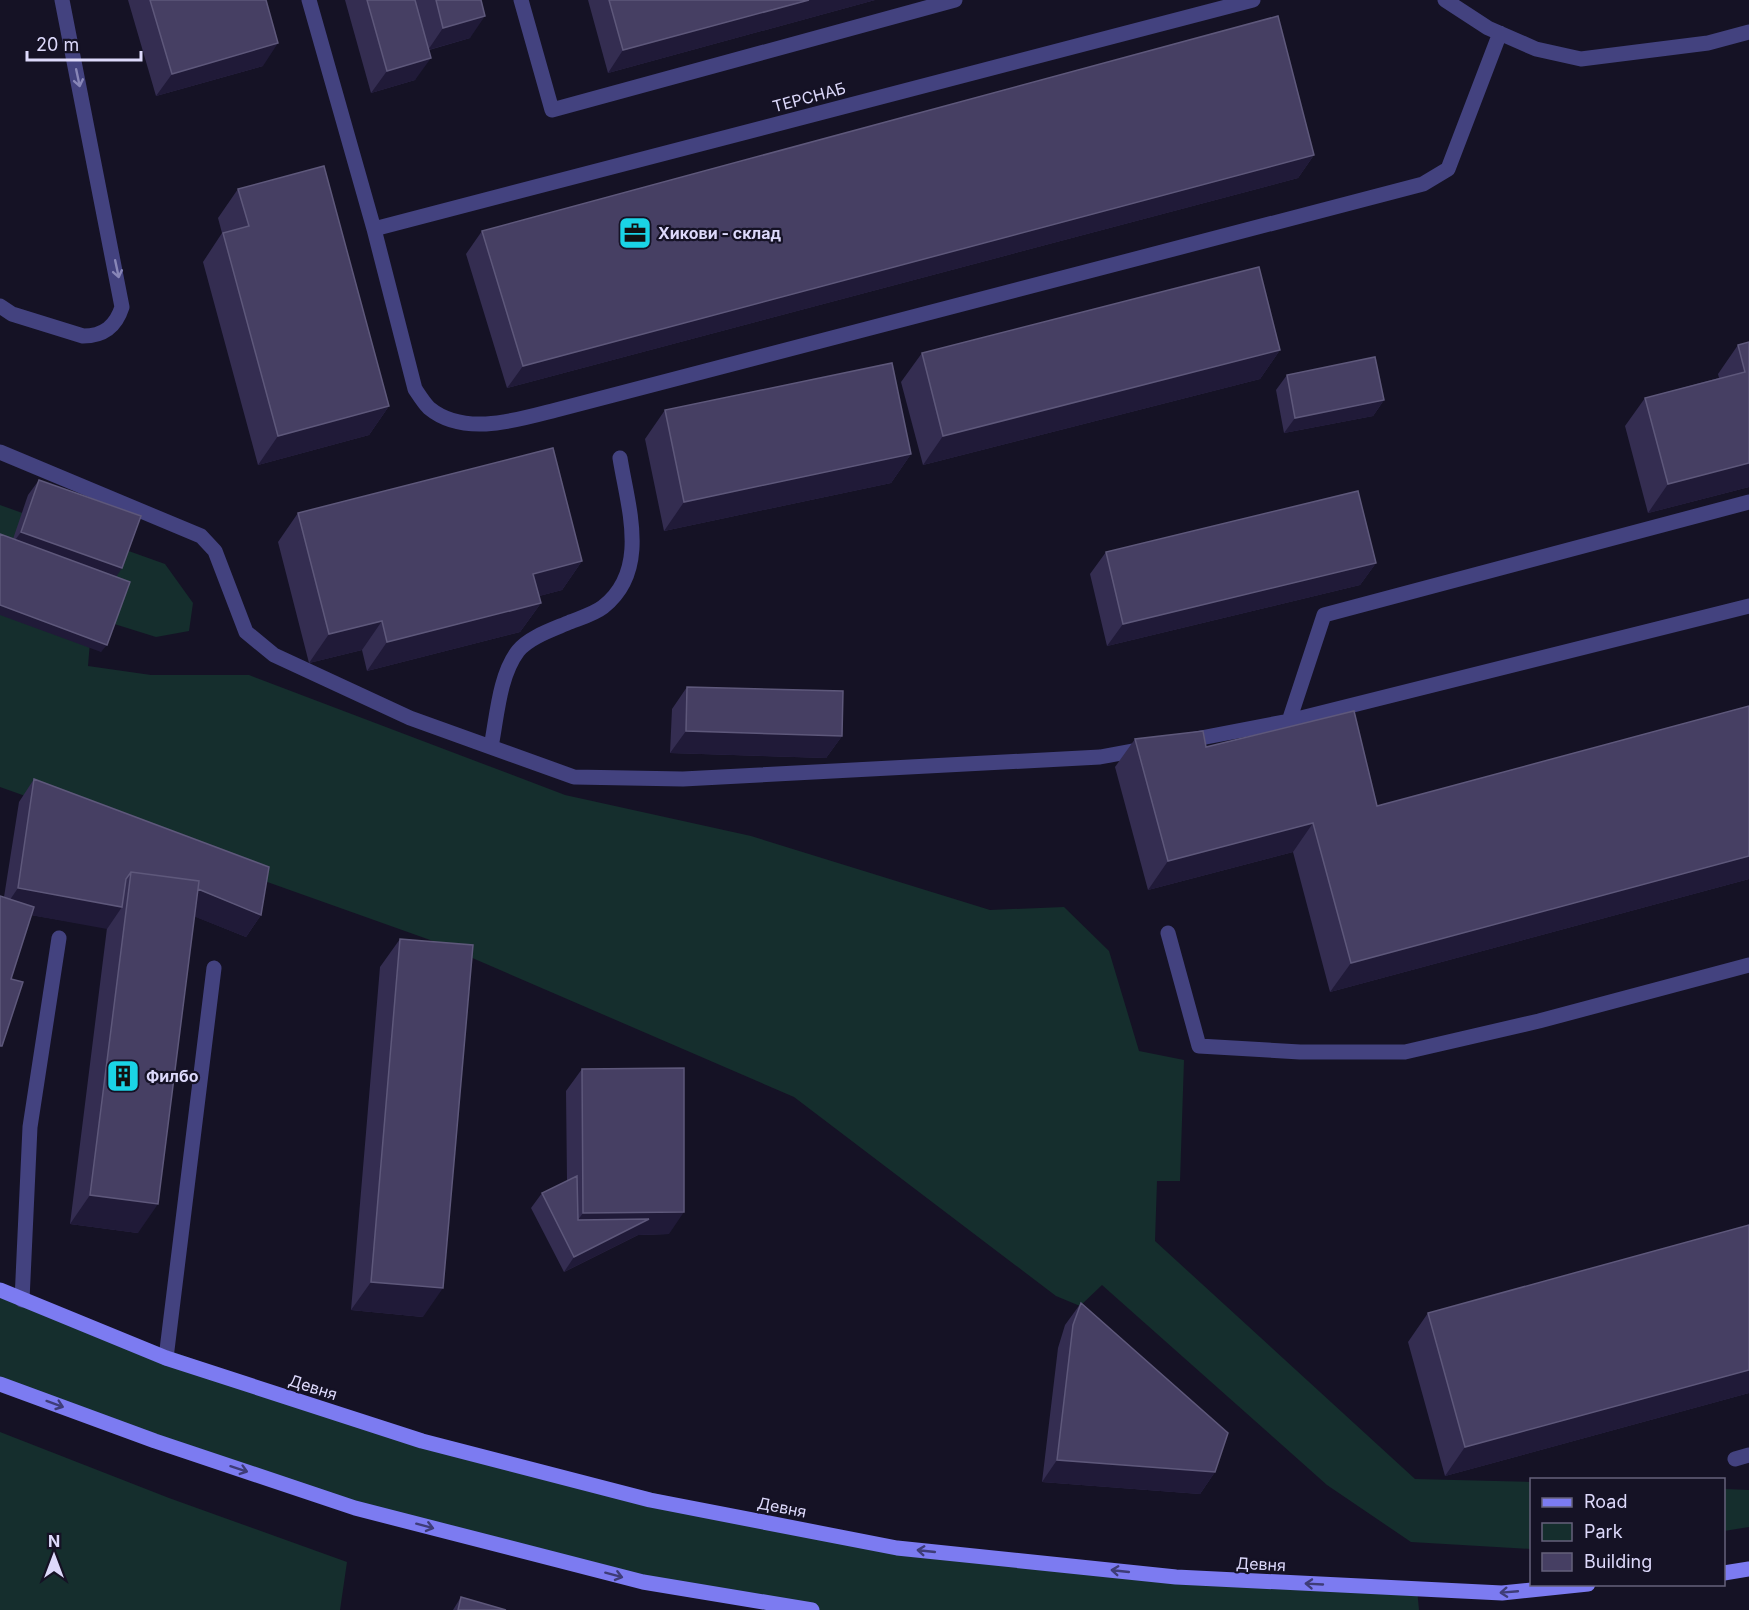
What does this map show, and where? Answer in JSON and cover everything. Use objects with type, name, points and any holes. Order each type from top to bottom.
[{"type":"main road","name":"Девня","points":[[0,1290],[166,1358],[422,1441],[650,1500],[897,1548],[1176,1577],[1502,1593],[1569,1586]]},
{"type":"main road","points":[[0,1384],[155,1441],[355,1508],[643,1582],[812,1610]]},
{"type":"main road","points":[[1725,1573],[1749,1569]]},
{"type":"lane","points":[[0,306],[12,314],[83,336],[104,333],[119,318],[122,307],[62,0]]},
{"type":"lane","points":[[309,0],[374,229],[415,389],[428,407],[445,416],[472,424],[514,421],[1423,184],[1448,169],[1500,33]]},
{"type":"lane","points":[[521,0],[552,110],[955,0]]},
{"type":"lane","name":"ТЕРСНАБ","points":[[374,229],[1254,0]]},
{"type":"lane","points":[[1445,0],[1500,33],[1536,48],[1581,59],[1708,43],[1749,32]]},
{"type":"lane","points":[[0,452],[201,536],[214,551],[246,632],[274,655],[410,718],[574,777],[683,779],[1100,757],[1289,721],[1749,606]]},
{"type":"lane","points":[[491,747],[506,677],[519,650],[542,634],[602,608],[621,588],[632,565],[633,534],[620,458]]},
{"type":"lane","points":[[1289,721],[1324,615],[1749,502]]},
{"type":"lane","points":[[1168,933],[1199,1046],[1300,1052],[1405,1052],[1539,1021],[1749,965]]},
{"type":"lane","points":[[22,1300],[30,1127],[59,938]]},
{"type":"lane","points":[[166,1358],[214,968]]},
{"type":"green space","points":[[0,505],[165,564],[193,603],[189,631],[156,637],[92,617],[88,666],[151,675],[249,675],[565,795],[751,836],[990,910],[1064,907],[1109,951],[1139,1051],[1184,1060],[1180,1181],[1157,1181],[1155,1241],[1415,1479],[1530,1482],[1530,1549],[1411,1542],[1327,1485],[1102,1285],[1080,1306],[1056,1296],[794,1097],[433,941],[0,787]]},
{"type":"green space","points":[[0,1290],[422,1441],[897,1548],[1417,1589],[1419,1610],[812,1610],[643,1582],[355,1508],[0,1384]]},
{"type":"green space","points":[[0,1432],[169,1498],[347,1562],[340,1610],[0,1610]]},
{"type":"green space","points":[[1725,1489],[1749,1490],[1749,1527],[1725,1531]]},
{"type":"building","points":[[150,0],[266,0],[278,43],[172,74]]},
{"type":"building","points":[[367,0],[415,0],[431,58],[387,71]]},
{"type":"building","points":[[436,0],[481,0],[485,16],[443,28]]},
{"type":"building","points":[[609,0],[809,0],[623,50]]},
{"type":"building","points":[[1278,16],[1314,155],[523,366],[482,231]]},
{"type":"building","points":[[324,166],[389,406],[278,436],[223,233],[249,226],[238,189]]},
{"type":"building","points":[[1259,267],[1280,350],[943,436],[922,353]]},
{"type":"building","points":[[1749,342],[1749,463],[1668,484],[1645,398],[1745,372],[1738,345]]},
{"type":"building","points":[[1375,357],[1384,400],[1295,418],[1287,375]]},
{"type":"building","points":[[892,363],[911,454],[684,502],[665,410]]},
{"type":"building","points":[[553,448],[582,561],[533,574],[541,603],[387,642],[382,621],[329,634],[298,513]]},
{"type":"building","points":[[39,480],[141,516],[122,568],[21,532]]},
{"type":"building","points":[[1358,491],[1376,563],[1123,624],[1106,552]]},
{"type":"building","points":[[0,534],[130,582],[107,645],[0,605]]},
{"type":"building","points":[[687,687],[843,691],[842,736],[686,731]]},
{"type":"building","points":[[1749,706],[1749,856],[1351,963],[1313,823],[1168,861],[1135,739],[1203,731],[1206,747],[1354,711],[1377,806]]},
{"type":"building","points":[[34,779],[269,867],[261,915],[198,889],[199,881],[131,872],[126,879],[122,907],[18,888]]},
{"type":"building","name":"Филбо","points":[[131,872],[199,881],[158,1204],[90,1195]]},
{"type":"building","points":[[0,896],[34,907],[11,979],[23,982],[2,1046],[0,1046]]},
{"type":"building","points":[[400,939],[473,945],[443,1288],[371,1282]]},
{"type":"building","points":[[684,1068],[684,1212],[583,1213],[582,1069]]},
{"type":"building","points":[[577,1176],[578,1220],[649,1219],[574,1257],[542,1193]]},
{"type":"building","points":[[1749,1225],[1749,1370],[1465,1447],[1428,1313]]},
{"type":"building","points":[[1081,1303],[1228,1433],[1215,1472],[1057,1460],[1073,1325]]},
{"type":"building","points":[[461,1597],[506,1610],[458,1610]]},
{"type":"place","name":"Хикови - склад","points":[[635,233]]},
{"type":"place","name":"Филбо","points":[[123,1076]]}]
